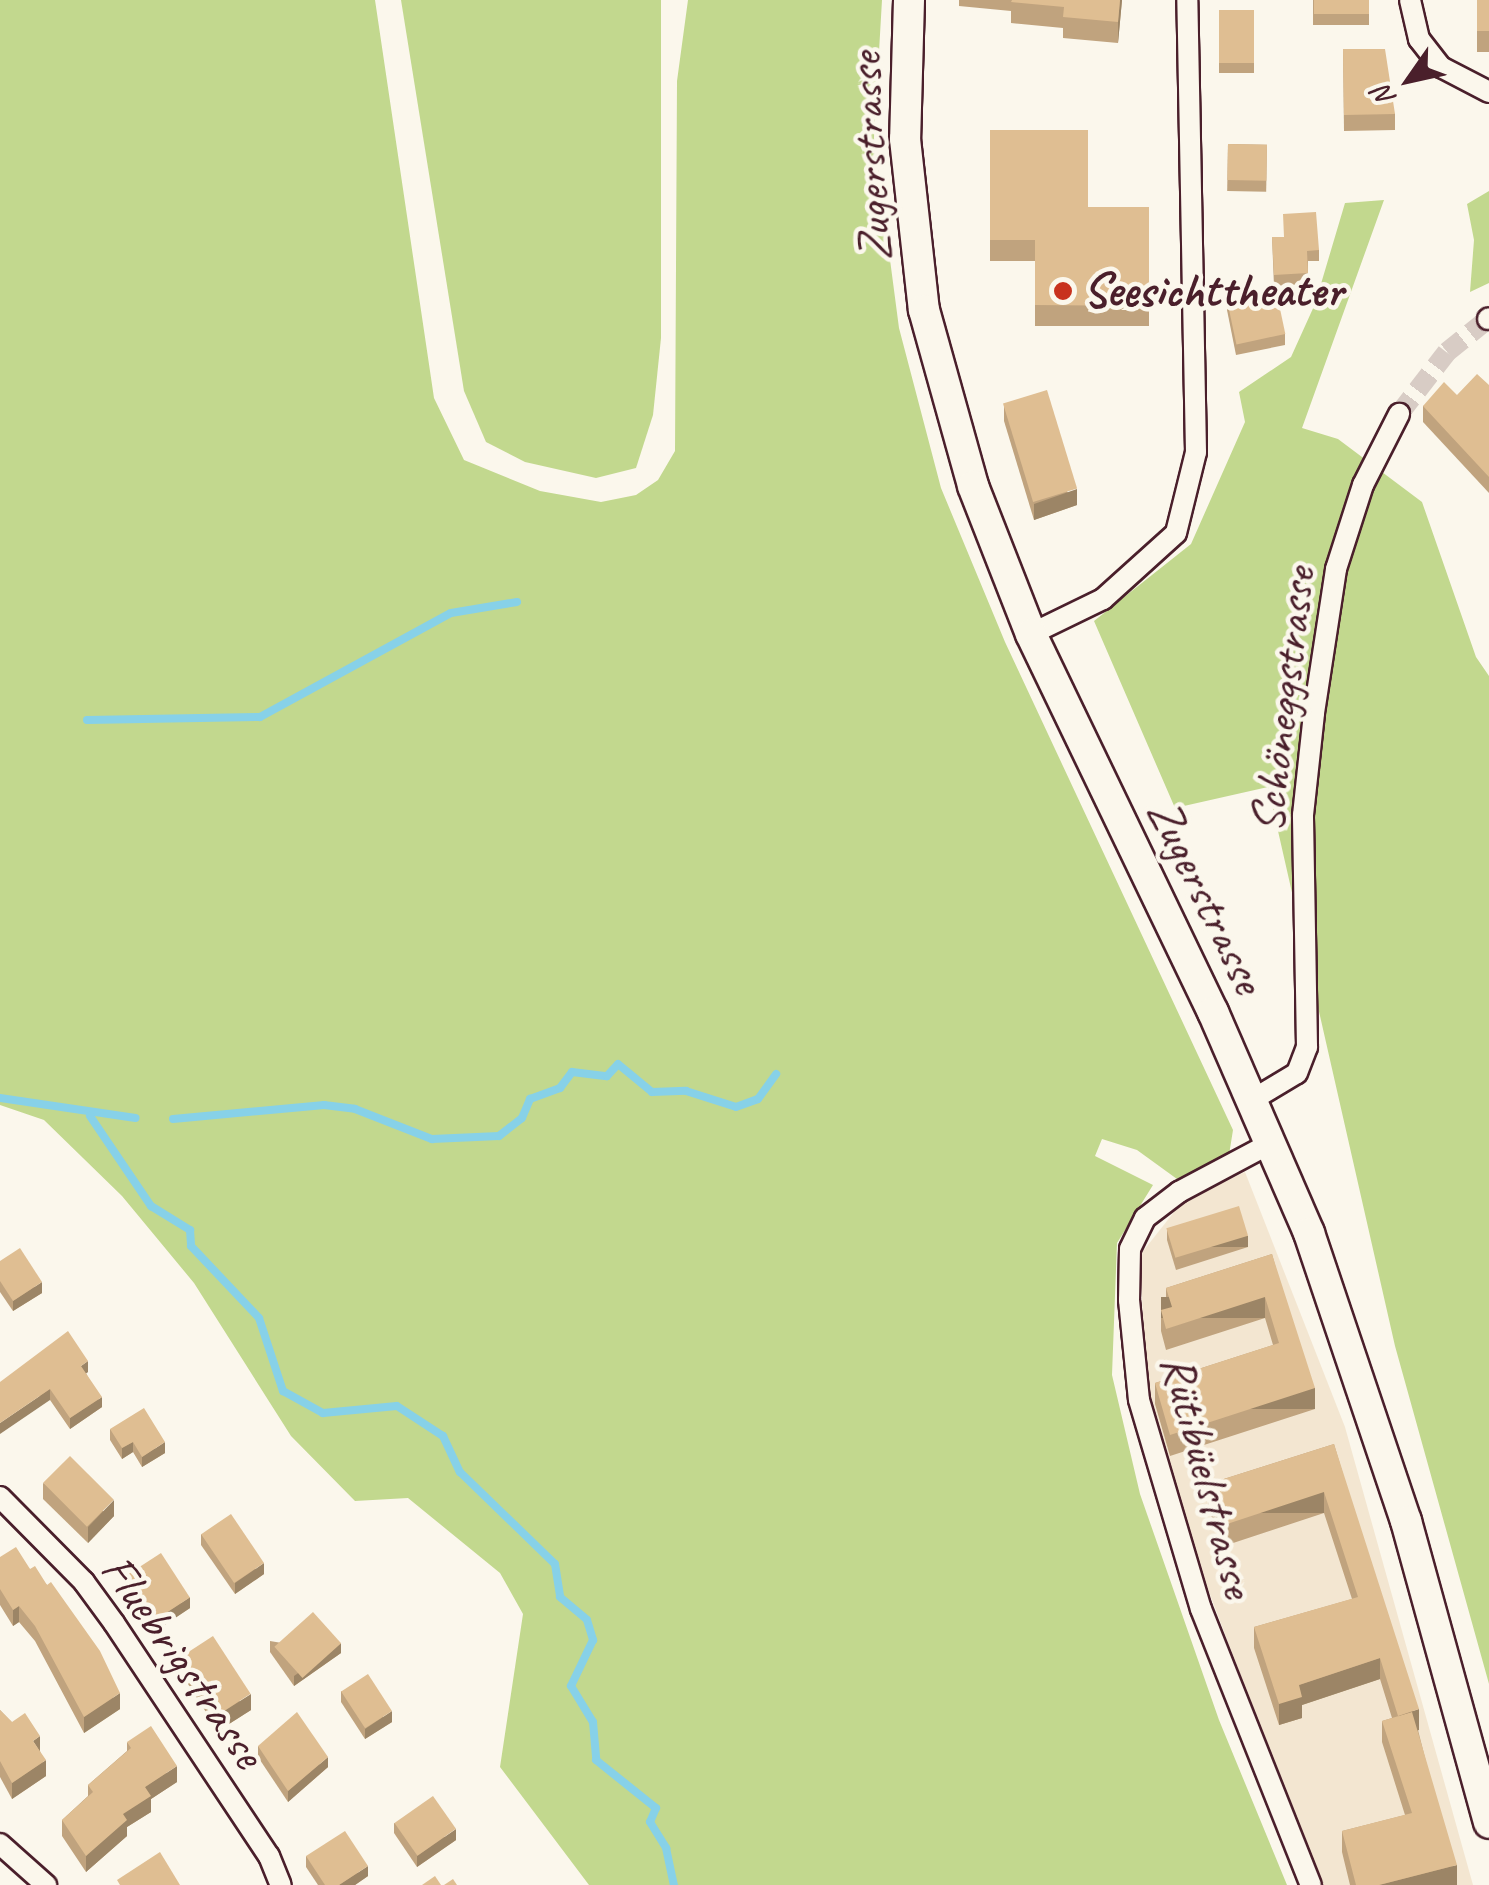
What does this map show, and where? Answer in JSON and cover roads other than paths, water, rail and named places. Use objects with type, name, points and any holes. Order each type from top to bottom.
[{"type":"main road","name":"Zugerstrasse","points":[[910,0],[905,140],[924,310],[973,486],[1031,634],[1270,1143],[1370,1408],[1489,1822]]},
{"type":"street","points":[[1031,634],[1103,599],[1176,534],[1196,452],[1187,0]]},
{"type":"street","points":[[1410,0],[1420,39],[1441,67],[1489,92]]},
{"type":"street","name":"Schöneggstrasse","points":[[1252,1100],[1297,1073],[1307,1048],[1303,832],[1314,713],[1336,569],[1363,484],[1400,414]]},
{"type":"street","name":"Rütibüelstrasse","points":[[1270,1143],[1230,1168],[1179,1192],[1136,1232],[1129,1269],[1132,1355],[1147,1431],[1201,1609],[1311,1885]]},
{"type":"street","name":"Fluebrigstrasse","points":[[0,1498],[84,1582],[114,1623],[268,1856],[281,1885]]},
{"type":"street","points":[[0,1844],[46,1885]]},
{"type":"waterway","points":[[87,720],[260,717],[451,613],[517,602]]},
{"type":"waterway","points":[[173,1119],[324,1105],[355,1109],[432,1139],[499,1136],[522,1118],[530,1099],[560,1088],[572,1072],[607,1076],[618,1064],[652,1092],[686,1091],[736,1107],[758,1099],[776,1074]]},
{"type":"waterway","points":[[0,1098],[136,1118]]},
{"type":"waterway","points":[[90,1116],[151,1206],[190,1230],[191,1246],[259,1318],[283,1391],[323,1413],[397,1406],[443,1436],[460,1472],[555,1564],[560,1597],[587,1620],[593,1640],[571,1686],[593,1722],[596,1760],[656,1808],[650,1822],[666,1848],[674,1885]]},
{"type":"tunnel","points":[[1399,414],[1447,352],[1488,319]]},
{"type":"place","name":"Seesichttheater","points":[[1063,291]]}]
